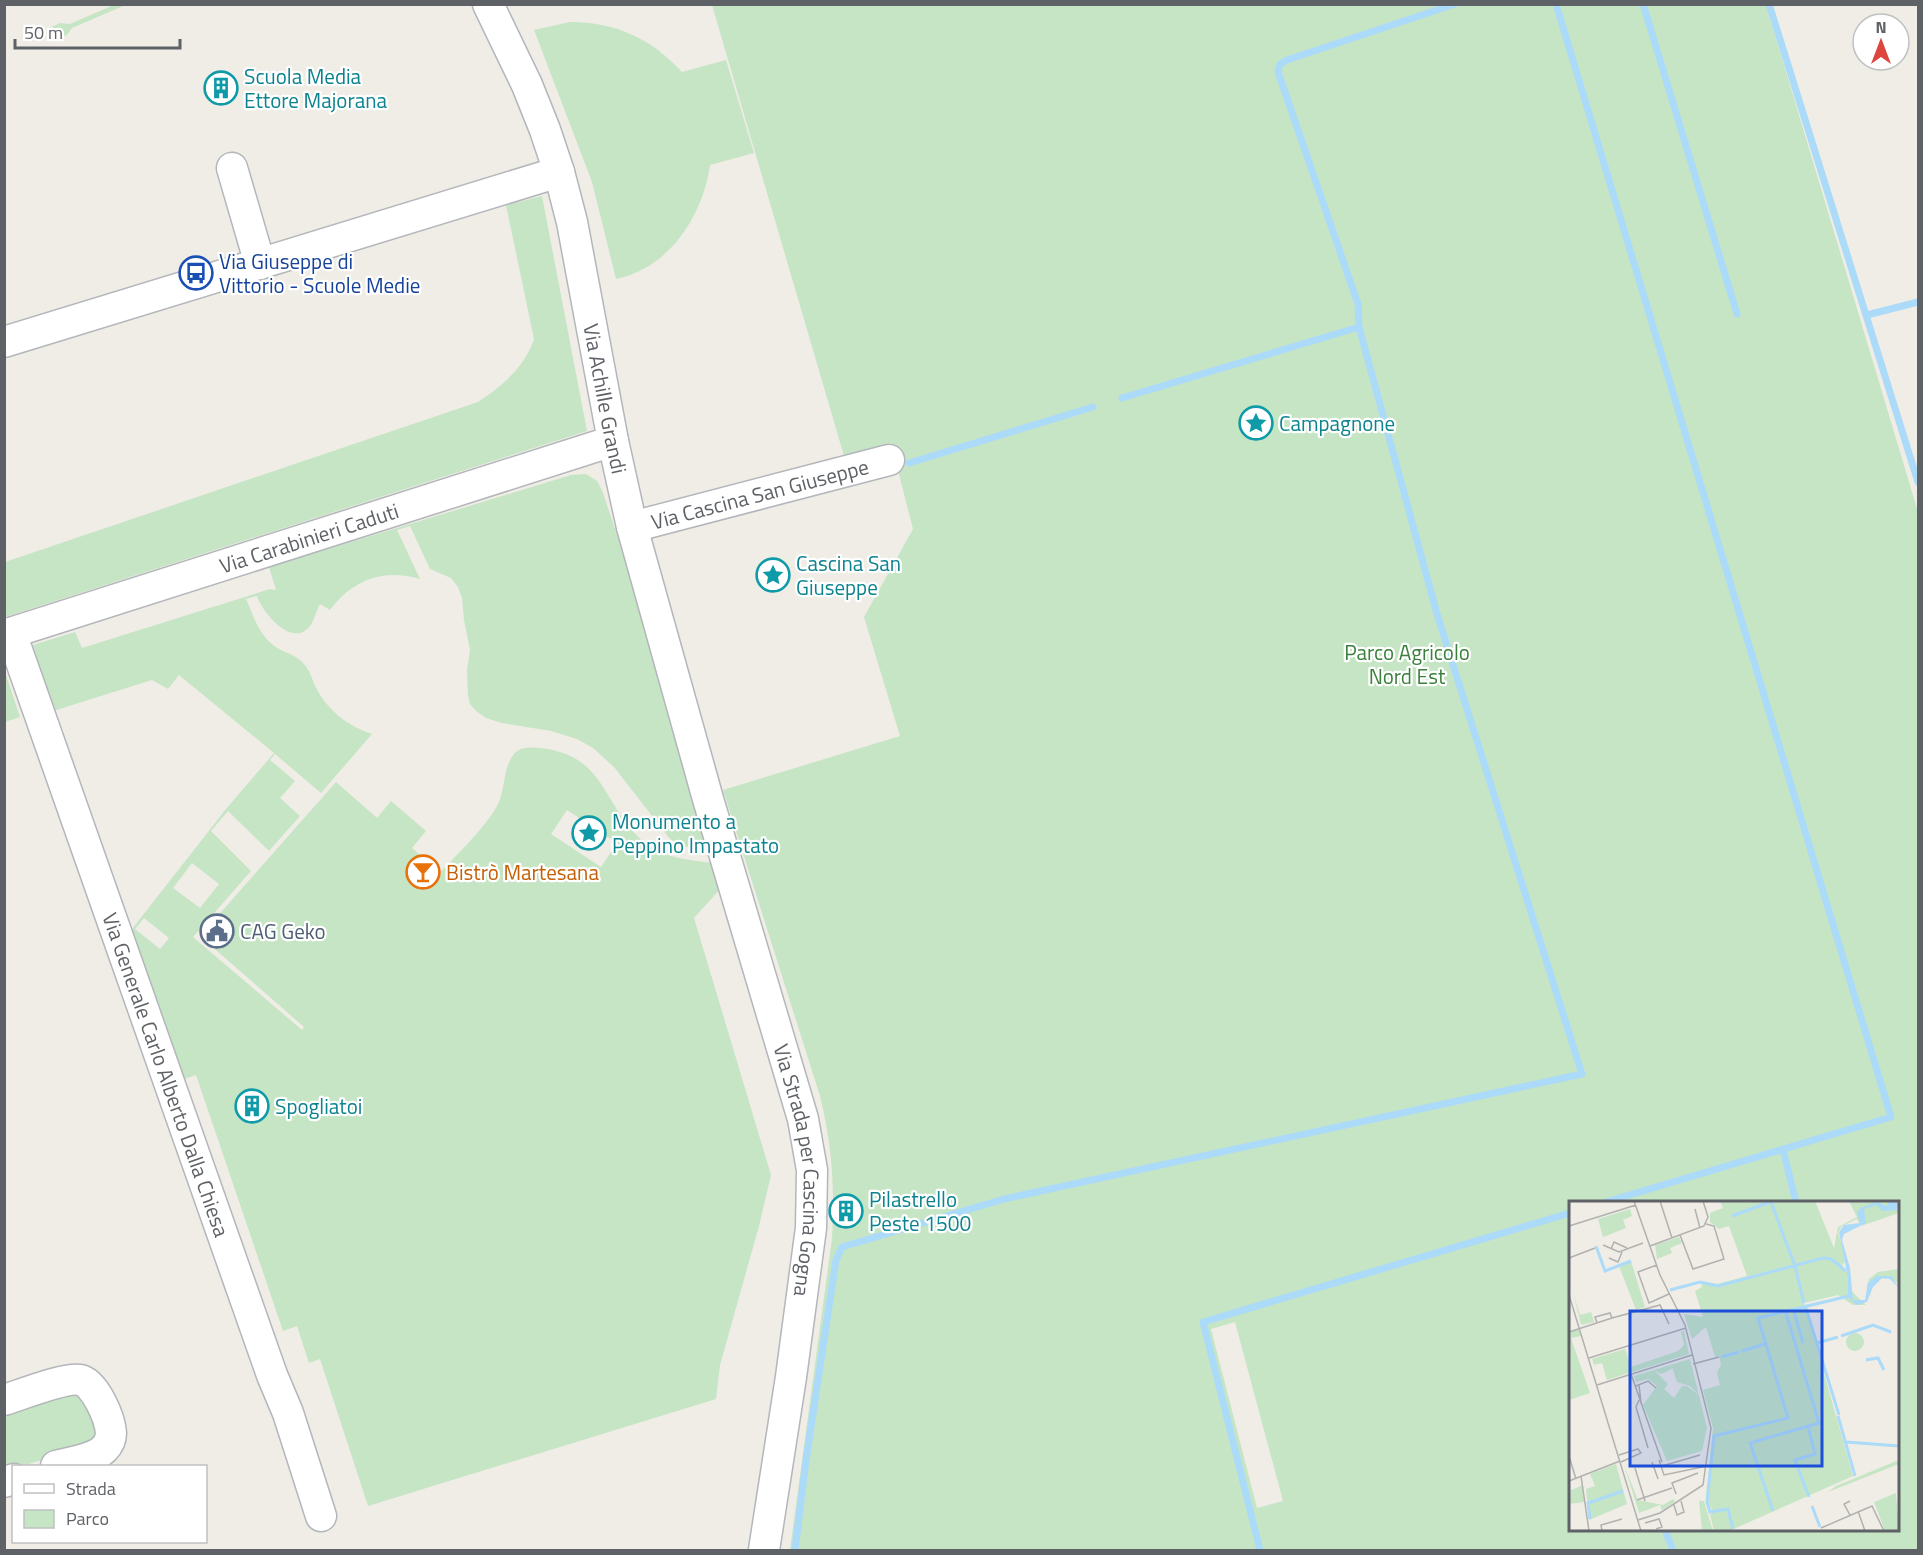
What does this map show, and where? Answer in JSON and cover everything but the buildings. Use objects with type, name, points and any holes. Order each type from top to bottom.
[{"type":"street","name":"Via Achille Grandi","points":[[488,4],[527,85],[546,130],[559,172],[572,222],[613,441],[632,527],[708,800]]},
{"type":"street","points":[[232,168],[260,264]]},
{"type":"street","points":[[4,342],[559,172]]},
{"type":"street","name":"Via Carabinieri Caduti","points":[[8,634],[613,441]]},
{"type":"street","name":"Via Cascina San Giuseppe","points":[[632,527],[889,460]]},
{"type":"street","name":"Via Generale Carlo Alberto Dalla Chiesa","points":[[8,634],[272,1375],[288,1413],[321,1516]]},
{"type":"street","name":"Via Strada per Cascina Gogna","points":[[708,800],[803,1119],[812,1170],[809,1239],[765,1551]]},
{"type":"street","points":[[4,1401],[71,1380],[84,1381],[93,1387],[109,1424],[109,1440],[106,1447],[98,1454],[62,1465]]},
{"type":"green space","points":[[116,4],[123,6],[72,28],[67,35],[53,42],[47,29],[60,23],[70,24]]},
{"type":"green space","name":"Parco Agricolo Nord Est","points":[[712,5],[1766,5],[1918,512],[1918,1550],[790,1550],[832,1238],[832,1166],[820,1096],[723,790],[900,736],[864,617],[913,529],[891,443],[844,456]],"holes":[[[1235,1322],[1283,1501],[1257,1508],[1211,1329]]]},
{"type":"green space","points":[[570,22],[603,25],[632,35],[658,50],[682,72],[726,60],[754,153],[710,165],[700,202],[681,237],[652,264],[616,279],[592,182],[534,30]]},
{"type":"green space","points":[[542,196],[587,431],[5,617],[5,562],[478,402],[496,389],[519,367],[534,339],[506,205]]},
{"type":"green space","points":[[586,474],[597,481],[602,490],[638,598],[721,888],[694,918],[771,1175],[720,1365],[716,1399],[368,1506],[320,1359],[309,1363],[297,1326],[283,1331],[196,1075],[172,1083],[125,938],[226,809],[274,753],[179,675],[168,689],[152,680],[53,711],[33,645],[75,632],[82,648],[270,589],[276,590],[269,567],[571,475]],"holes":[[[410,526],[430,569],[451,578],[458,587],[462,598],[470,650],[467,670],[468,695],[470,704],[476,711],[486,718],[502,723],[551,731],[577,739],[593,748],[614,767],[670,839],[686,847],[708,843],[713,863],[668,855],[644,842],[630,828],[591,771],[578,760],[561,752],[529,748],[519,750],[514,754],[508,766],[497,806],[478,832],[440,873],[412,848],[426,831],[391,801],[377,818],[336,782],[200,936],[304,1027],[302,1030],[193,937],[251,871],[211,831],[228,811],[269,851],[300,816],[280,798],[295,781],[270,760],[275,754],[321,793],[372,734],[347,722],[326,704],[303,663],[272,644],[262,633],[246,599],[257,596],[271,619],[287,631],[295,633],[303,632],[310,626],[320,604],[330,610],[348,591],[370,579],[394,575],[420,579],[397,530]],[[567,810],[617,843],[601,867],[551,834]],[[192,863],[219,884],[200,908],[173,888]],[[144,918],[169,938],[160,949],[135,929]]]},
{"type":"green space","points":[[4,669],[20,717],[5,722],[4,722]]},
{"type":"green space","points":[[76,1388],[104,1428],[95,1444],[25,1465],[12,1465],[5,1472],[5,1411]]},
{"type":"waterway","points":[[795,1550],[836,1260],[842,1247],[1004,1199],[1582,1074],[1437,614],[1359,327],[1358,304],[1278,72],[1280,64],[1287,60],[1455,4]]},
{"type":"waterway","points":[[1556,4],[1891,1117],[1609,1201]]},
{"type":"waterway","points":[[1643,4],[1737,314]]},
{"type":"waterway","points":[[1769,4],[1918,482]]},
{"type":"waterway","points":[[1867,315],[1918,302]]},
{"type":"waterway","points":[[1122,398],[1359,327]]},
{"type":"waterway","points":[[909,463],[1093,407]]},
{"type":"waterway","points":[[1783,1150],[1796,1201]]},
{"type":"waterway","points":[[1260,1550],[1203,1322],[1569,1213]]},
{"type":"waterway","points":[[1665,1531],[1673,1550]]},
{"type":"place","name":"Scuola Media Ettore Majorana","points":[[221,88]]},
{"type":"place","name":"Via Giuseppe di Vittorio - Scuole Medie","points":[[196,273]]},
{"type":"place","name":"Campagnone","points":[[1256,423]]},
{"type":"place","name":"Cascina San Giuseppe","points":[[773,575]]},
{"type":"place","name":"Monumento a Peppino Impastato","points":[[589,833]]},
{"type":"place","name":"Bistrò Martesana","points":[[423,872]]},
{"type":"place","name":"CAG Geko","points":[[217,931]]},
{"type":"place","name":"Spogliatoi","points":[[252,1106]]},
{"type":"place","name":"Pilastrello Peste 1500","points":[[846,1211]]}]
